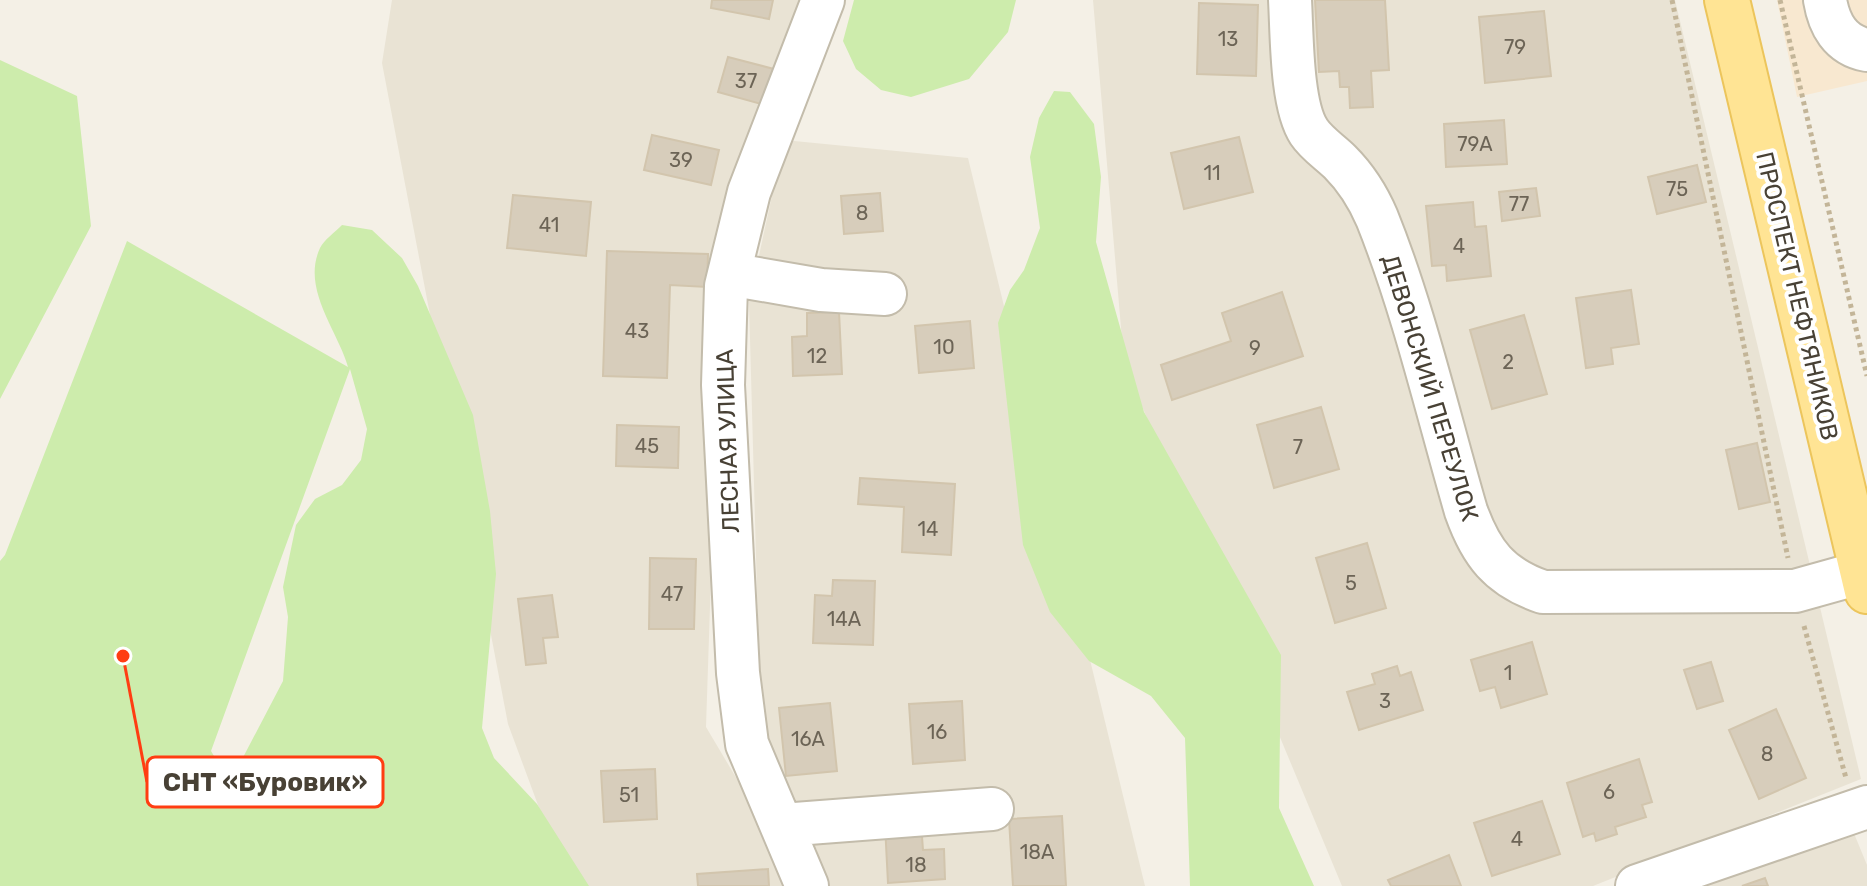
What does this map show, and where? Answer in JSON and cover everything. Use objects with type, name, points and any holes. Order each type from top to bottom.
[{"type":"main road","name":"ПРОСПЕКТ НЕФТЯНИКОВ","points":[[1727,0],[1865,582]]},
{"type":"street","name":"ЛЕСНАЯ УЛИЦА","points":[[807,886],[747,744],[738,673],[723,385],[726,286],[749,192],[823,0]]},
{"type":"street","name":"ДЕВОНСКИЙ ПЕРЕУЛОК","points":[[1290,0],[1298,101],[1303,121],[1311,136],[1342,164],[1363,189],[1376,216],[1398,279],[1466,511],[1475,537],[1492,561],[1509,577],[1543,592],[1795,591],[1865,582]]},
{"type":"street","points":[[1825,0],[1835,31],[1846,42],[1867,50]]},
{"type":"street","points":[[729,274],[821,290],[885,294]]},
{"type":"street","points":[[782,825],[992,809]]},
{"type":"street","points":[[1637,886],[1861,809]]},
{"type":"path","points":[[1672,0],[1795,591],[1861,809]]},
{"type":"path","points":[[1780,0],[1867,376]]},
{"type":"shaded area","points":[[392,0],[805,0],[723,216],[706,727],[779,850],[782,886],[568,886],[508,724],[382,63]]},
{"type":"shaded area","points":[[1093,0],[1675,0],[1861,779],[1593,886],[1342,886],[1124,363]]},
{"type":"shaded area","points":[[1777,0],[1867,0],[1867,81],[1797,97]]},
{"type":"shaded area","points":[[784,140],[968,158],[1145,886],[820,886],[817,850],[762,774],[749,302]]},
{"type":"shaded area","points":[[1853,831],[1867,865],[1867,886],[1693,886]]},
{"type":"green space","points":[[854,0],[1016,0],[1008,32],[969,79],[911,97],[881,90],[856,69],[843,41]]},
{"type":"green space","points":[[0,60],[77,96],[91,226],[0,399]]},
{"type":"green space","points":[[1054,91],[1070,92],[1094,124],[1101,177],[1096,242],[1144,412],[1281,655],[1279,808],[1314,886],[1190,886],[1185,738],[1151,696],[1089,661],[1050,612],[1023,545],[998,323],[1040,228],[1030,157],[1039,118]]},
{"type":"green space","points":[[342,225],[372,230],[402,258],[418,286],[473,415],[490,511],[496,574],[482,728],[494,758],[537,804],[589,886],[0,886],[0,561],[5,555],[127,241],[348,367],[323,309],[315,279],[315,263],[320,248]],"holes":[[[350,369],[367,429],[361,460],[342,485],[315,499],[296,525],[283,587],[288,617],[283,681],[238,767],[226,776],[211,751]]]},
{"type":"building","points":[[712,0],[773,0],[769,19],[711,8]]},
{"type":"building","points":[[1315,0],[1385,0],[1389,70],[1371,71],[1373,107],[1350,108],[1349,87],[1340,87],[1339,71],[1319,72]]},
{"type":"building","points":[[1199,3],[1258,5],[1256,76],[1197,74]]},
{"type":"building","points":[[1544,11],[1551,76],[1485,83],[1479,17]]},
{"type":"building","points":[[728,57],[774,69],[765,105],[718,92]]},
{"type":"building","points":[[1504,120],[1507,164],[1446,167],[1444,124]]},
{"type":"building","points":[[652,135],[719,150],[711,185],[644,170]]},
{"type":"building","points":[[1239,137],[1253,192],[1184,209],[1171,153]]},
{"type":"building","points":[[1697,165],[1706,202],[1657,214],[1648,177]]},
{"type":"building","points":[[1536,188],[1540,216],[1502,221],[1499,192]]},
{"type":"building","points":[[880,193],[883,231],[844,234],[841,196]]},
{"type":"building","points":[[513,195],[591,202],[586,256],[507,248]]},
{"type":"building","points":[[1473,202],[1475,227],[1486,226],[1491,276],[1447,281],[1446,265],[1432,266],[1426,206]]},
{"type":"building","points":[[607,251],[708,254],[707,287],[670,285],[667,378],[603,376]]},
{"type":"building","points":[[1631,290],[1639,344],[1611,348],[1613,364],[1586,368],[1576,298]]},
{"type":"building","points":[[1282,292],[1303,356],[1172,400],[1161,365],[1231,341],[1222,313]]},
{"type":"building","points":[[839,312],[842,374],[793,376],[792,337],[807,336],[807,313]]},
{"type":"building","points":[[1524,315],[1547,394],[1492,409],[1470,330]]},
{"type":"building","points":[[970,321],[974,368],[919,373],[915,326]]},
{"type":"building","points":[[1321,407],[1339,469],[1274,488],[1257,425]]},
{"type":"building","points":[[617,425],[679,427],[678,468],[616,466]]},
{"type":"building","points":[[1757,443],[1770,502],[1739,509],[1726,450]]},
{"type":"building","points":[[860,478],[955,484],[951,555],[902,552],[904,507],[858,504]]},
{"type":"building","points":[[1367,543],[1386,608],[1335,623],[1316,558]]},
{"type":"building","points":[[650,558],[696,559],[694,629],[649,629]]},
{"type":"building","points":[[833,580],[875,581],[873,645],[813,643],[815,595],[832,596]]},
{"type":"building","points":[[552,595],[558,637],[543,638],[546,663],[526,665],[518,599]]},
{"type":"building","points":[[1532,642],[1547,694],[1501,708],[1495,687],[1480,691],[1471,660]]},
{"type":"building","points":[[1711,662],[1723,701],[1697,709],[1684,670]]},
{"type":"building","points":[[1397,666],[1400,676],[1411,672],[1423,710],[1359,730],[1347,692],[1375,684],[1372,674]]},
{"type":"building","points":[[962,701],[965,760],[913,764],[909,704]]},
{"type":"building","points":[[830,703],[837,771],[786,776],[779,708]]},
{"type":"building","points":[[1776,709],[1806,778],[1759,799],[1729,730]]},
{"type":"building","points":[[1639,759],[1652,802],[1642,805],[1646,817],[1615,827],[1617,834],[1596,841],[1594,833],[1583,837],[1567,783]]},
{"type":"building","points":[[655,769],[657,819],[604,822],[601,771]]},
{"type":"building","points":[[1542,801],[1560,854],[1492,876],[1474,823]]},
{"type":"building","points":[[1062,816],[1066,886],[1013,886],[1009,819]]},
{"type":"building","points":[[921,823],[923,850],[944,849],[945,879],[888,883],[885,825]]},
{"type":"building","points":[[1449,855],[1461,886],[1391,886],[1388,880]]},
{"type":"building","points":[[768,869],[769,886],[698,886],[697,874]]},
{"type":"building","points":[[1765,878],[1768,886],[1742,886]]},
{"type":"place","name":"СНТ «Буровик»","points":[[123,656]]}]
